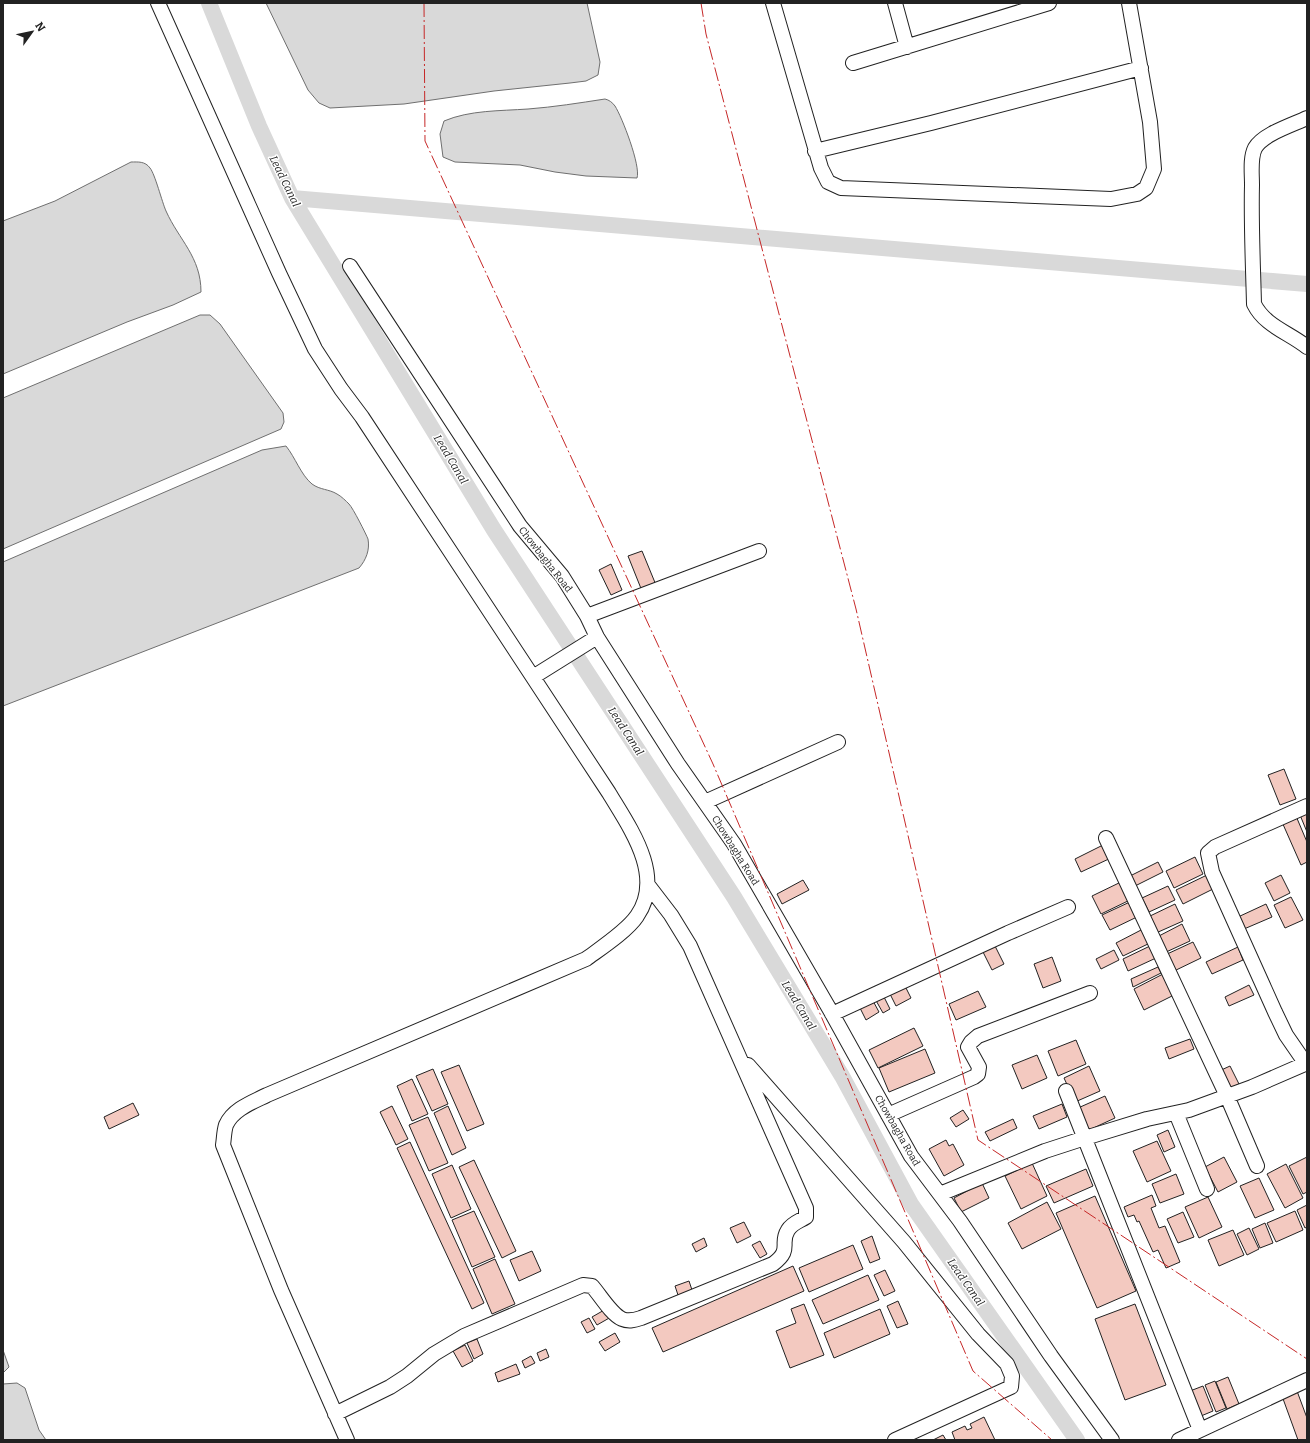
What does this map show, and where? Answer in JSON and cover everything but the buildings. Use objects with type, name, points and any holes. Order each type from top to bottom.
[{"type":"street","points":[[158,3],[279,273],[315,349],[341,389],[362,417],[632,830],[644,861],[648,885],[645,904],[636,917],[601,948],[586,959],[267,1095],[242,1108],[232,1116],[226,1125],[223,1145],[281,1290],[346,1440]]},
{"type":"street","points":[[773,3],[821,168],[828,182],[841,188],[1111,199],[1137,194],[1146,188],[1154,169],[1150,122],[1129,3]]},
{"type":"street","points":[[895,3],[907,47]]},
{"type":"street","points":[[853,63],[907,47],[1012,9],[1048,3]]},
{"type":"street","points":[[816,151],[931,123],[1141,68]]},
{"type":"street","points":[[1306,347],[1267,322],[1259,313],[1254,304],[1252,161],[1254,149],[1260,141],[1307,118]]},
{"type":"street","name":"Chowbagha Road","points":[[350,266],[520,526],[562,576],[587,616],[597,637],[678,764],[734,844],[832,1014],[911,1156],[940,1194],[986,1259],[1051,1356],[1112,1440]]},
{"type":"street","points":[[587,616],[759,551]]},
{"type":"street","points":[[533,677],[597,637]]},
{"type":"street","points":[[705,802],[838,742]]},
{"type":"street","points":[[940,1194],[1045,1152],[1085,1138],[1148,1119],[1189,1110],[1252,1087],[1306,1063],[1286,1035],[1264,990],[1212,872],[1208,853],[1215,847],[1307,806]]},
{"type":"street","points":[[1106,838],[1228,1096],[1257,1166]]},
{"type":"street","points":[[335,1414],[390,1387],[407,1376],[446,1345],[583,1285],[592,1286],[614,1313],[622,1319],[632,1320],[641,1318],[773,1264],[781,1258],[785,1250],[785,1238],[788,1230],[794,1223],[806,1217],[806,1208],[690,946],[671,915],[648,885]]},
{"type":"street","points":[[832,1014],[1068,907]]},
{"type":"street","points":[[888,1115],[974,1078],[978,1074],[979,1067],[968,1047],[978,1036],[1090,993]]},
{"type":"street","points":[[739,1054],[904,1242],[978,1334],[1007,1364],[1012,1376],[1011,1387],[895,1440]]},
{"type":"street","points":[[1066,1091],[1200,1430]]},
{"type":"street","points":[[1176,1113],[1207,1189]]},
{"type":"street","points":[[1179,1440],[1307,1380]]},
{"type":"shaded area","points":[[266,3],[587,3],[600,62],[598,75],[586,81],[494,91],[404,104],[330,108],[319,103],[308,90]]},
{"type":"shaded area","points":[[605,99],[610,101],[615,106],[622,120],[634,153],[637,178],[586,176],[520,165],[455,162],[443,157],[440,134],[444,121],[454,117],[475,113],[566,105]]},
{"type":"shaded area","points":[[131,162],[144,163],[152,171],[166,211],[193,259],[200,280],[201,292],[173,305],[127,322],[3,374],[3,221],[55,201]]},
{"type":"shaded area","points":[[200,315],[210,315],[220,324],[283,413],[284,422],[281,429],[3,549],[3,398]]},
{"type":"shaded area","points":[[286,446],[305,476],[312,484],[339,495],[353,510],[368,539],[367,555],[359,568],[3,706],[3,562],[262,450]]},
{"type":"shaded area","points":[[3,1350],[9,1367],[3,1373]]},
{"type":"shaded area","points":[[17,1383],[25,1388],[39,1430],[46,1440],[3,1440],[3,1384]]},
{"type":"waterway","name":"Lead Canal","points":[[209,3],[259,126],[292,198],[494,530],[734,897],[842,1076],[911,1204],[1077,1440]]},
{"type":"waterway","points":[[292,198],[1307,284]]},
{"type":"power","points":[[424,3],[425,141],[713,764],[973,1371],[1052,1440]]},
{"type":"power","points":[[701,3],[706,34],[856,609],[978,1140],[1307,1359]]}]
